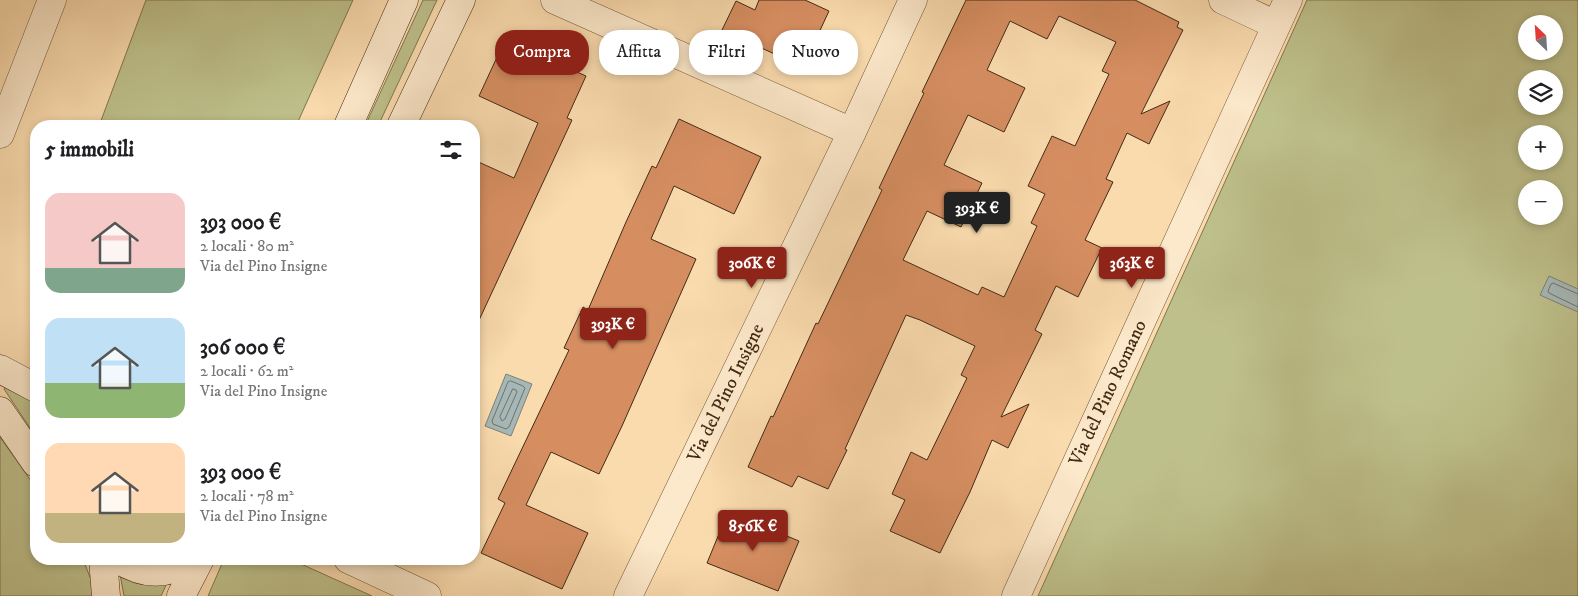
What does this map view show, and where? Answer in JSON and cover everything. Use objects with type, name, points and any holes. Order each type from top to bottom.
[{"type":"street","points":[[0,134],[52,0]]},
{"type":"street","points":[[351,120],[404,0]]},
{"type":"street","points":[[404,120],[461,0]]},
{"type":"street","points":[[555,0],[852,132]]},
{"type":"street","name":"Via del Pino Insigne","points":[[628,596],[852,132],[913,0]]},
{"type":"street","points":[[1224,0],[1276,25]]},
{"type":"street","name":"Via del Pino Romano","points":[[1016,596],[1288,0]]},
{"type":"street","points":[[0,369],[30,385]]},
{"type":"street","points":[[0,411],[30,454]]},
{"type":"street","points":[[103,565],[106,596]]},
{"type":"street","points":[[128,565],[148,572],[166,572],[184,565]]},
{"type":"street","points":[[181,596],[197,565]]},
{"type":"street","points":[[361,565],[427,596]]},
{"type":"green space","points":[[146,0],[353,0],[299,120],[101,120]]},
{"type":"green space","points":[[423,0],[437,0],[381,120],[368,120]]},
{"type":"green space","points":[[1307,0],[1578,0],[1578,596],[1038,596]]},
{"type":"green space","points":[[6,386],[30,400],[30,428],[4,389]]},
{"type":"green space","points":[[0,437],[30,480],[30,565],[85,565],[95,596],[0,596]]},
{"type":"green space","points":[[221,565],[303,565],[372,596],[208,596]]},
{"type":"green space","points":[[120,574],[167,583],[161,596],[124,596]]},
{"type":"water","points":[[1549,276],[1578,289],[1578,312],[1540,295]]},
{"type":"water","points":[[506,374],[532,384],[511,436],[485,426]]},
{"type":"building","points":[[759,0],[805,0],[829,11],[820,30],[773,30],[773,53],[763,49],[763,30],[722,30],[736,1],[755,10]]},
{"type":"building","points":[[966,0],[1135,0],[1179,22],[1177,27],[1183,30],[1141,114],[1170,101],[1149,144],[1127,133],[1106,179],[1113,182],[1085,240],[1102,248],[1078,297],[1056,286],[1035,330],[1042,334],[1001,417],[1029,404],[1008,448],[992,440],[970,492],[940,553],[890,531],[905,500],[892,494],[911,452],[927,460],[967,378],[961,375],[975,346],[920,320],[906,315],[828,489],[798,476],[792,487],[748,467],[771,416],[773,417],[816,323],[818,324],[882,190],[879,188],[924,93],[922,92]],"holes":[[[1059,16],[1116,42],[1102,71],[1109,74],[1075,146],[1052,136],[1028,186],[1045,194],[1031,223],[1037,226],[1004,297],[982,287],[978,295],[903,260],[927,211],[961,227],[982,183],[944,165],[968,115],[1004,132],[1025,88],[987,70],[1010,21],[1047,39]]]},
{"type":"building","points":[[495,62],[495,75],[586,76],[567,118],[572,120],[480,318],[480,163],[514,178],[538,123],[479,96]]},
{"type":"building","points":[[679,119],[761,157],[734,214],[674,186],[651,239],[696,259],[622,426],[599,474],[551,452],[526,505],[588,533],[562,589],[481,553],[505,503],[498,499],[569,350],[564,348],[583,307],[588,310],[652,166],[656,168]]},
{"type":"building","points":[[728,512],[799,541],[778,591],[707,563]]}]
